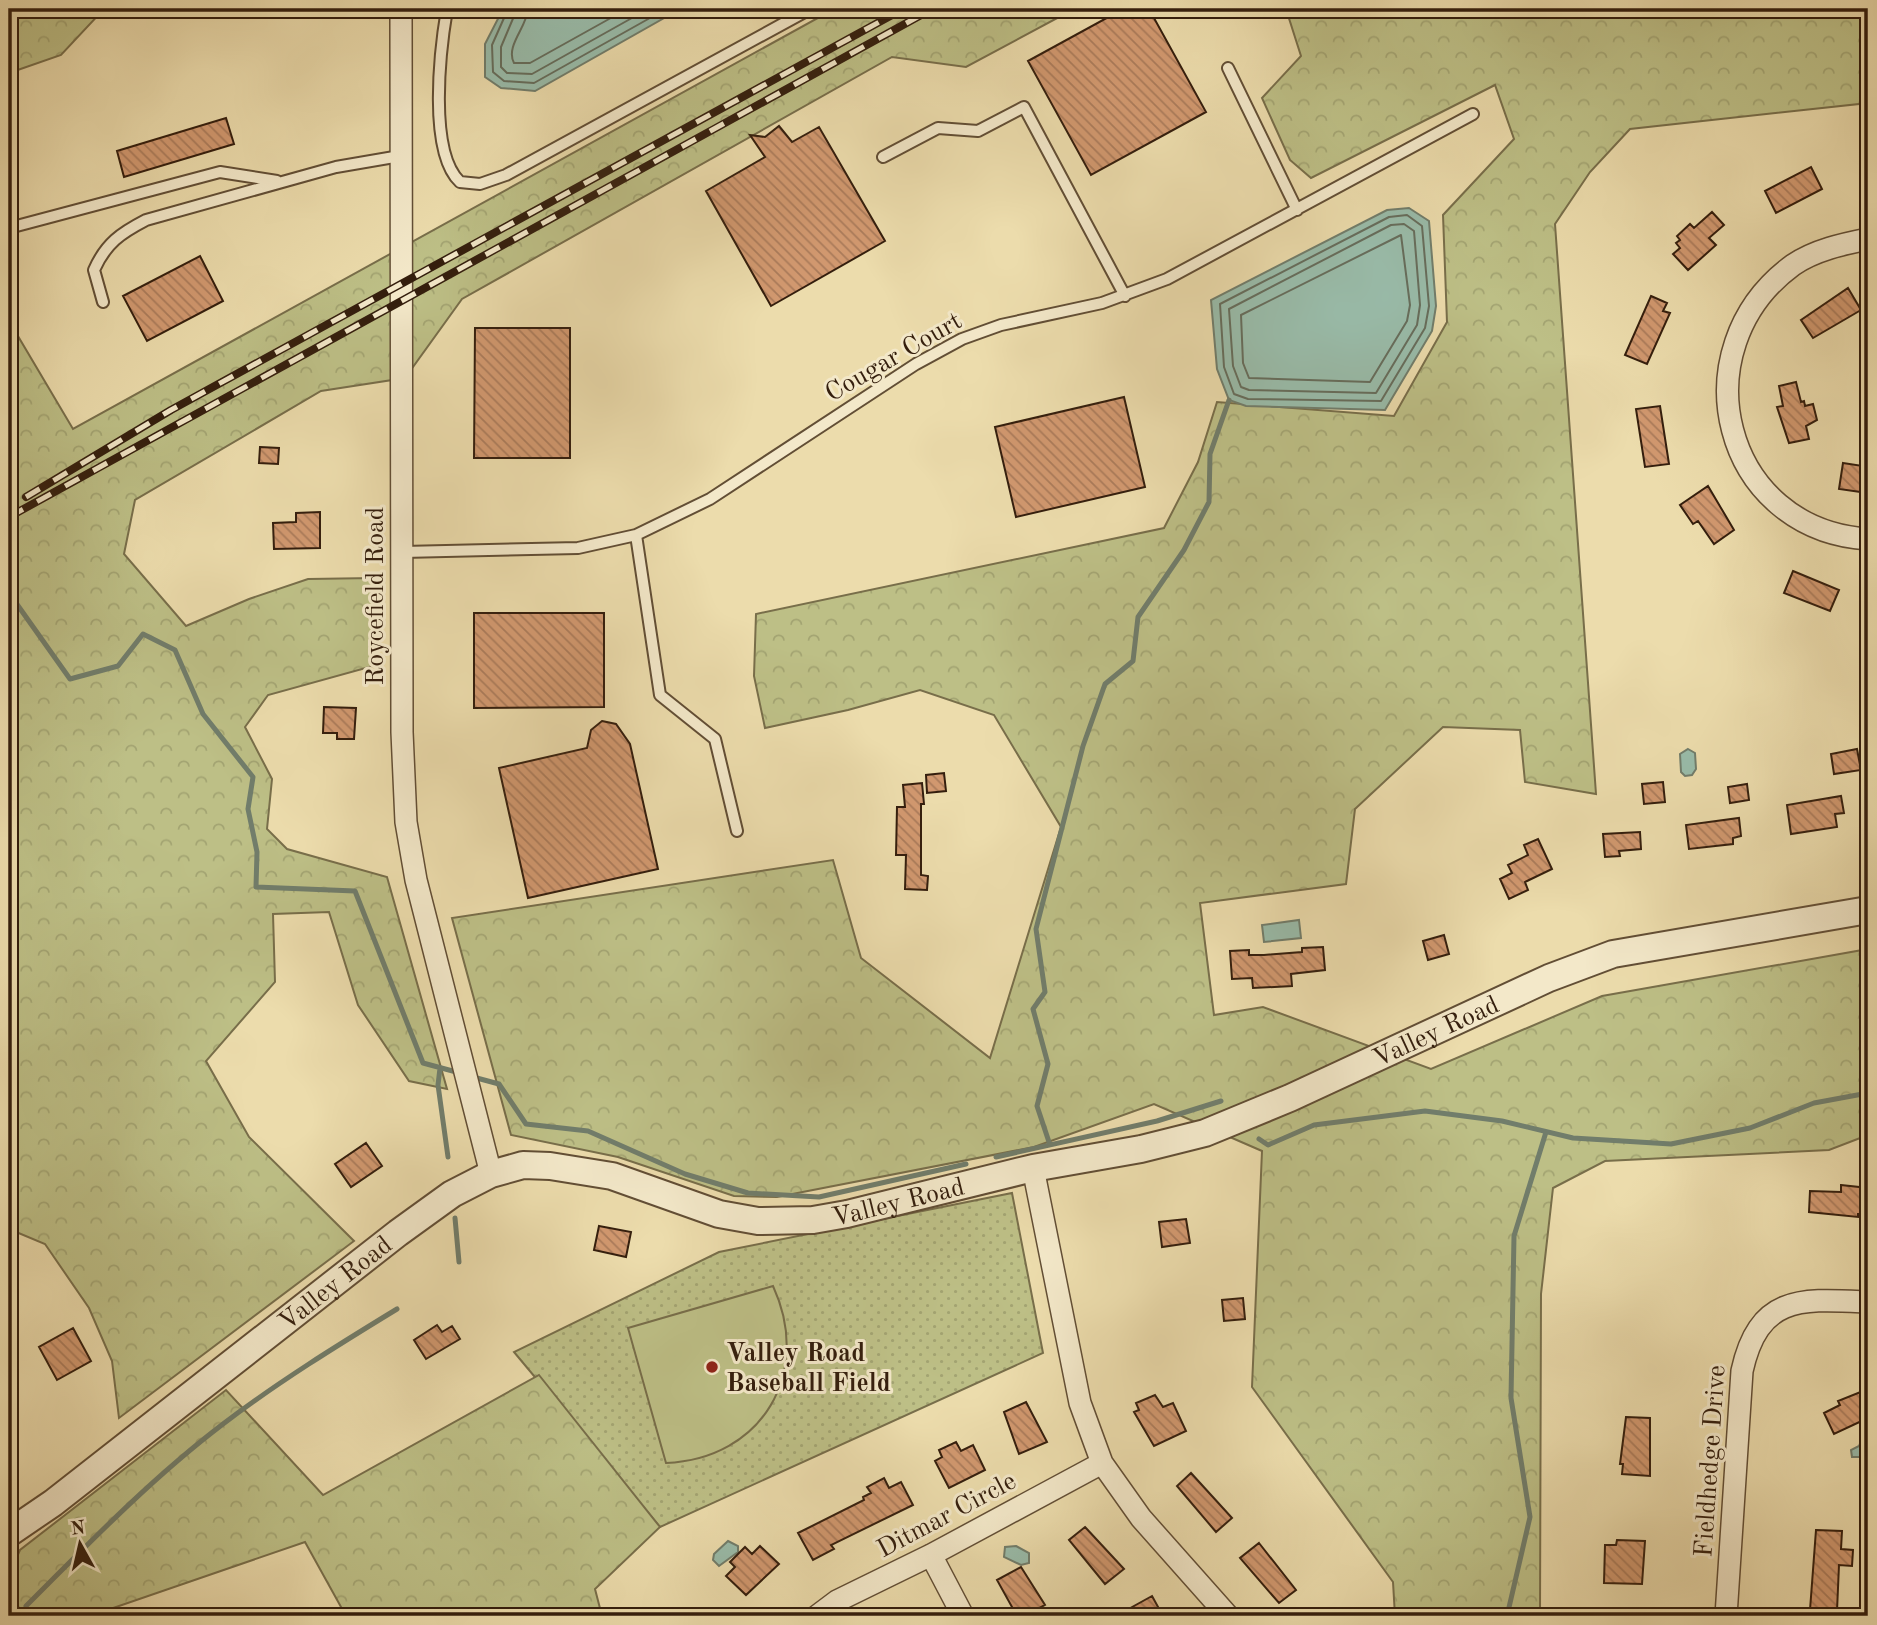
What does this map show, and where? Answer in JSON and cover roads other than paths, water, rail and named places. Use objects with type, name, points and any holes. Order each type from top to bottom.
[{"type":"street","name":"Roycefield Road","points":[[401,9],[402,758],[406,822],[416,880],[472,1091],[491,1174]]},
{"type":"street","points":[[1868,239],[1810,255],[1793,265],[1763,292],[1751,308],[1734,343],[1729,362],[1726,402],[1734,441],[1752,477],[1764,493],[1796,518],[1834,533],[1868,539]]},
{"type":"street","name":"Valley Road","points":[[9,1532],[53,1503],[452,1194],[491,1174],[523,1165],[584,1170],[646,1187],[719,1214],[783,1223],[847,1214],[1033,1168],[1141,1149],[1205,1133],[1290,1098],[1538,983],[1603,957],[1653,945],[1868,910]]},
{"type":"street","points":[[1033,1168],[1080,1403],[1102,1463],[1141,1518],[1228,1616]]},
{"type":"street","name":"Fieldhedge Drive","points":[[1726,1616],[1742,1371],[1754,1333],[1767,1318],[1793,1304],[1812,1300],[1868,1302]]},
{"type":"street","name":"Ditmar Circle","points":[[817,1616],[837,1601],[931,1555],[1102,1463]]},
{"type":"street","points":[[931,1555],[963,1616]]},
{"type":"lane","points":[[447,9],[442,61],[442,140],[444,155],[454,176],[469,184],[492,181],[506,175],[810,9]]},
{"type":"lane","points":[[1228,68],[1297,210]]},
{"type":"lane","points":[[883,157],[938,128],[978,131],[1024,107],[1125,296]]},
{"type":"lane","name":"Cougar Court","points":[[403,552],[578,548],[636,535],[710,499],[916,364],[962,339],[1001,325],[1125,296],[1167,279],[1474,114]]},
{"type":"lane","points":[[103,302],[94,270],[103,250],[118,234],[146,220],[336,167],[400,156]]},
{"type":"lane","points":[[9,228],[220,172],[279,182]]},
{"type":"lane","points":[[636,535],[660,695],[715,738],[737,831]]},
{"type":"water","points":[[503,9],[680,9],[535,91],[501,88],[485,77],[485,44]]},
{"type":"water","points":[[1409,208],[1429,221],[1436,306],[1432,331],[1385,410],[1246,406],[1229,400],[1217,369],[1211,300],[1387,210]]},
{"type":"water","points":[[1688,749],[1695,753],[1696,769],[1692,775],[1685,776],[1681,772],[1680,754]]},
{"type":"water","points":[[1299,920],[1301,938],[1264,942],[1262,925]]},
{"type":"water","points":[[1868,1435],[1868,1453],[1863,1457],[1852,1457],[1851,1450],[1859,1446],[1863,1436]]},
{"type":"water","points":[[728,1541],[738,1546],[738,1552],[719,1566],[713,1560],[714,1554]]},
{"type":"water","points":[[1016,1546],[1029,1553],[1029,1563],[1021,1565],[1004,1557],[1005,1547]]},
{"type":"waterway","points":[[1050,1145],[1037,1106],[1048,1064],[1033,1009],[1045,992],[1036,929],[1083,746],[1105,684],[1133,661],[1138,617],[1184,550],[1209,502],[1210,454],[1229,400]]},
{"type":"waterway","points":[[9,593],[70,679],[118,666],[143,634],[175,650],[203,714],[253,777],[248,809],[257,852],[256,887],[355,891],[423,1063],[460,1073]]},
{"type":"waterway","points":[[440,1068],[438,1085],[448,1157]]},
{"type":"waterway","points":[[473,1077],[499,1084],[526,1124],[588,1131],[685,1174],[748,1193],[819,1197],[966,1164]]},
{"type":"waterway","points":[[1259,1139],[1268,1145],[1314,1125],[1425,1111],[1502,1121],[1573,1138],[1671,1144],[1750,1128],[1814,1103],[1868,1093]]},
{"type":"waterway","points":[[996,1157],[1157,1121],[1221,1101]]},
{"type":"waterway","points":[[1507,1616],[1530,1517],[1511,1398],[1514,1236],[1546,1132]]},
{"type":"waterway","points":[[455,1218],[459,1262]]},
{"type":"waterway","points":[[26,1606],[122,1512],[197,1445],[244,1408],[397,1309]]},
{"type":"railway","points":[[26,497],[171,410],[903,9]]},
{"type":"railway","points":[[9,517],[932,9]]},
{"type":"place","name":"Valley Road Baseball Field","points":[[712,1367]]}]
